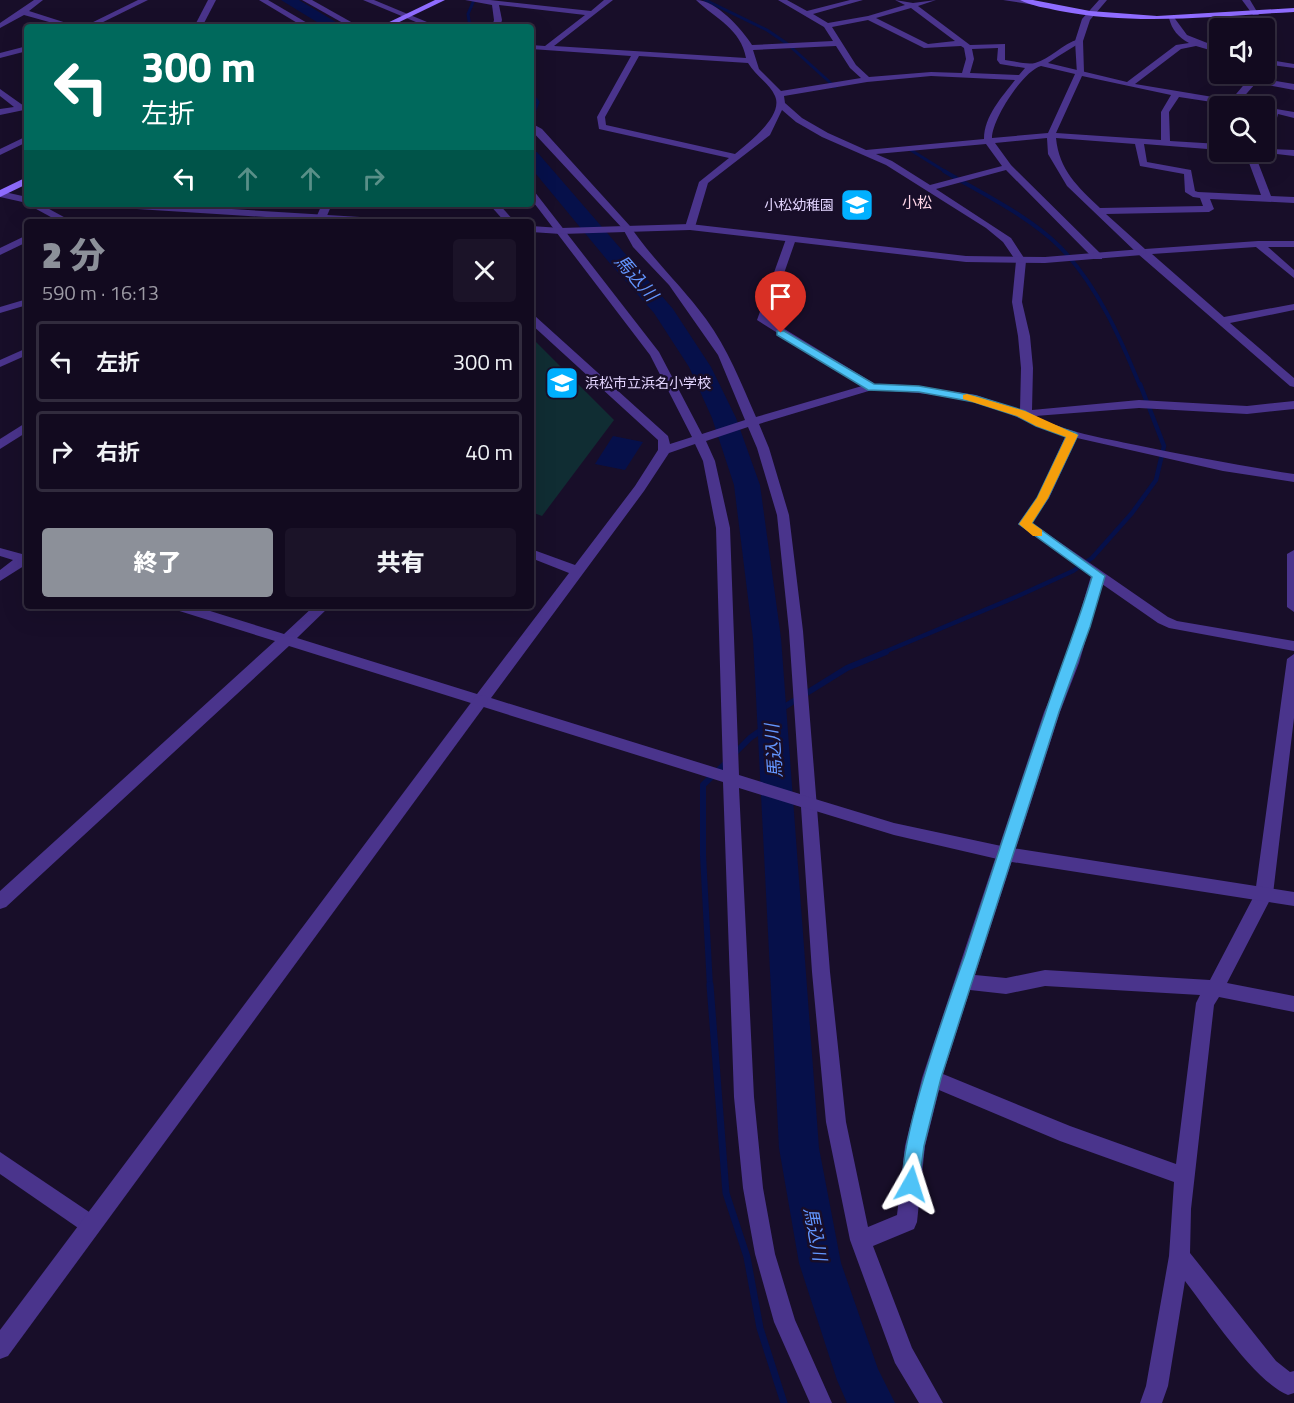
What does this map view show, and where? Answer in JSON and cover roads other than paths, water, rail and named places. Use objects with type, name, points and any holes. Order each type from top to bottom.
[{"type":"main road","points":[[390,24],[441,0]]},
{"type":"main road","points":[[1024,0],[1089,13],[1173,18],[1294,10]]},
{"type":"main road","points":[[0,194],[24,182]]},
{"type":"street","points":[[0,26],[39,0]]},
{"type":"street","points":[[93,24],[144,0]]},
{"type":"street","points":[[200,24],[212,0]]},
{"type":"street","points":[[263,0],[305,24]]},
{"type":"street","points":[[306,0],[350,24]]},
{"type":"street","points":[[367,0],[428,24]]},
{"type":"street","points":[[469,0],[522,3],[592,13]]},
{"type":"street","points":[[547,48],[609,0]]},
{"type":"street","points":[[700,0],[733,26],[749,48],[751,61],[756,70],[799,120],[889,163],[989,226],[1007,240],[1021,261],[1017,302],[1024,336],[1027,368],[1023,413]]},
{"type":"street","points":[[782,0],[827,25],[853,66],[867,80]]},
{"type":"street","points":[[807,13],[859,0]]},
{"type":"street","points":[[899,0],[913,6],[965,45],[970,59],[965,77]]},
{"type":"street","points":[[827,25],[869,18],[932,0]]},
{"type":"street","points":[[1007,0],[1035,3]]},
{"type":"street","points":[[1103,0],[1089,13],[1079,41],[1080,72],[1051,135],[1053,154],[1059,168],[1070,184],[1097,211],[1294,384]]},
{"type":"street","points":[[1246,0],[1256,13]]},
{"type":"street","points":[[495,3],[497,24]]},
{"type":"street","points":[[23,12],[65,24]]},
{"type":"street","points":[[869,18],[927,46],[1002,46],[1001,60],[1080,72],[1128,85],[1209,100]]},
{"type":"street","points":[[1173,18],[1178,32],[1196,44],[1209,48]]},
{"type":"street","points":[[1079,41],[1068,45],[1020,78],[1000,105],[988,130],[988,140],[1008,167],[1098,257]]},
{"type":"street","points":[[749,48],[839,43]]},
{"type":"street","points":[[1128,85],[1179,47],[1196,44]]},
{"type":"street","points":[[534,47],[751,61]]},
{"type":"street","points":[[0,56],[24,49]]},
{"type":"street","points":[[636,54],[601,117],[602,127],[738,158]]},
{"type":"street","points":[[1275,63],[1294,66]]},
{"type":"street","points":[[780,99],[833,85],[931,74],[1020,78]]},
{"type":"street","points":[[1275,82],[1294,87]]},
{"type":"street","points":[[1239,96],[1249,84]]},
{"type":"street","points":[[0,92],[21,108],[0,112]]},
{"type":"street","points":[[1166,143],[1165,112],[1176,94]]},
{"type":"street","points":[[690,227],[704,182],[738,158],[766,133],[780,99]]},
{"type":"street","points":[[1275,111],[1294,115]]},
{"type":"street","points":[[534,128],[673,283],[702,321],[724,355],[763,448],[783,515],[796,631],[806,802],[836,1122],[860,1240],[903,1355],[932,1403]]},
{"type":"street","points":[[868,152],[1051,135],[1209,146]]},
{"type":"street","points":[[2,150],[24,140]]},
{"type":"street","points":[[1139,141],[1143,164],[1188,172],[1190,192],[1204,196],[1294,200]]},
{"type":"street","points":[[1275,152],[1294,153]]},
{"type":"street","points":[[1254,162],[1267,198]]},
{"type":"street","points":[[928,188],[1008,167]]},
{"type":"street","points":[[0,194],[24,200]]},
{"type":"street","points":[[534,196],[564,230],[655,354],[679,397],[709,461],[723,528],[744,1097],[753,1188],[765,1254],[785,1322],[821,1403]]},
{"type":"street","points":[[1097,211],[1207,210],[1209,208],[1204,196]]},
{"type":"street","points":[[39,207],[61,219]]},
{"type":"street","points":[[151,207],[339,219]]},
{"type":"street","points":[[321,218],[326,207]]},
{"type":"street","points":[[497,207],[507,219]]},
{"type":"street","points":[[534,229],[690,227],[944,258],[1021,261],[1258,244],[1294,244]]},
{"type":"street","points":[[791,239],[762,320],[872,387]]},
{"type":"street","points":[[0,252],[24,240]]},
{"type":"street","points":[[1258,244],[1294,274]]},
{"type":"street","points":[[0,310],[24,303]]},
{"type":"street","points":[[1222,321],[1294,308]]},
{"type":"street","points":[[0,1348],[640,488],[664,450],[664,439],[534,321]]},
{"type":"street","points":[[0,364],[24,352]]},
{"type":"street","points":[[664,450],[752,421],[872,387],[919,389],[955,394],[1023,413],[1040,424],[1072,435],[1251,473],[1294,478]]},
{"type":"street","points":[[1023,413],[1156,403],[1247,410],[1294,405]]},
{"type":"street","points":[[0,444],[24,428]]},
{"type":"street","points":[[1072,435],[1042,498],[1025,524],[1163,620],[1174,625],[1294,646]]},
{"type":"street","points":[[0,552],[24,558]]},
{"type":"street","points":[[534,554],[577,571]]},
{"type":"street","points":[[1294,554],[1294,607]]},
{"type":"street","points":[[0,577],[24,560]]},
{"type":"street","points":[[860,1240],[907,1222],[915,1146],[932,1078],[1052,712],[1078,643],[1094,573]]},
{"type":"street","points":[[188,609],[894,829],[1006,854],[1294,899]]},
{"type":"street","points":[[0,902],[320,609]]},
{"type":"street","points":[[1151,1403],[1157,1386],[1179,1256],[1181,1209],[1205,1003],[1264,894],[1290,725],[1294,659]]},
{"type":"street","points":[[963,982],[1005,986],[1045,978],[1215,988],[1294,1004]]},
{"type":"street","points":[[932,1078],[1067,1134],[1186,1177]]},
{"type":"street","points":[[0,1162],[91,1225]]},
{"type":"street","points":[[1179,1256],[1268,1369],[1288,1384],[1294,1382]]},
{"type":"waterway","name":"馬込川","points":[[288,0],[331,24]]},
{"type":"waterway","points":[[470,24],[468,14],[474,0]]},
{"type":"waterway","points":[[705,0],[767,30],[789,45]]},
{"type":"waterway","points":[[792,48],[835,87]]},
{"type":"waterway","points":[[534,97],[538,102],[534,112]]},
{"type":"waterway","points":[[909,149],[946,172]]},
{"type":"waterway","name":"馬込川","points":[[534,160],[615,257],[662,309],[700,367],[724,418],[747,485],[767,638],[799,1148],[820,1263],[859,1380],[872,1403]]},
{"type":"waterway","points":[[944,171],[1019,215],[1060,247],[1085,278],[1106,312],[1140,386]]},
{"type":"waterway","points":[[882,653],[1018,596],[1073,571],[1092,558],[1132,513],[1156,480],[1164,446],[1140,384]]},
{"type":"waterway","points":[[734,754],[750,738],[774,721],[781,709],[847,668],[886,652]]},
{"type":"waterway","points":[[710,987],[703,855],[703,785],[728,761]]},
{"type":"waterway","points":[[710,985],[726,1193],[747,1257],[760,1328],[784,1403]]},
{"type":"place","name":"小松幼稚園","points":[[857,205]]},
{"type":"place","name":"浜松市立浜名小学校","points":[[562,383]]},
{"type":"district","name":"小松","points":[[917,203]]}]
